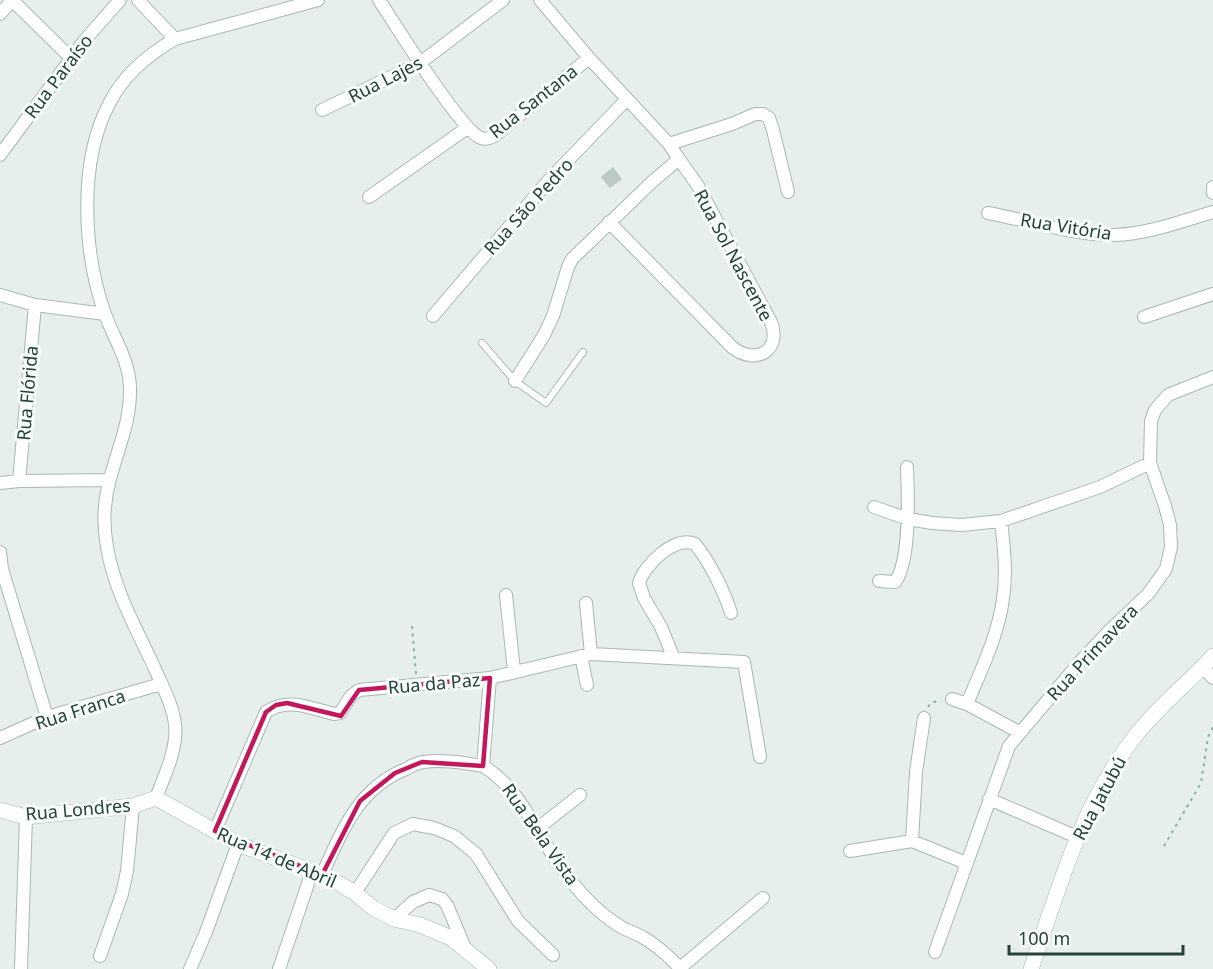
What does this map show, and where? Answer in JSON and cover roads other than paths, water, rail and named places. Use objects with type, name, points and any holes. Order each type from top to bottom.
[{"type":"street","points":[[0,15],[12,0],[71,58]]},
{"type":"street","name":"Rua Paraíso","points":[[0,155],[71,58],[120,0]]},
{"type":"street","points":[[138,0],[175,39]]},
{"type":"street","points":[[268,0],[278,11]]},
{"type":"street","points":[[156,798],[171,759],[176,737],[175,719],[113,574],[106,546],[105,512],[110,480],[129,411],[130,386],[127,365],[105,314],[93,272],[87,236],[88,196],[94,145],[111,99],[125,80],[143,62],[175,39],[318,0]]},
{"type":"street","points":[[379,0],[420,63],[471,132]]},
{"type":"street","name":"Rua Lajes","points":[[322,110],[420,63],[502,0]]},
{"type":"street","name":"Rua Sol Nascente","points":[[540,0],[626,100],[669,144],[698,186],[771,322],[775,335],[774,340],[765,351],[754,356],[746,356],[733,348],[609,222]]},
{"type":"street","name":"Rua Santana","points":[[369,197],[471,132],[487,139],[494,136],[589,58]]},
{"type":"street","name":"Rua São Pedro","points":[[433,316],[549,180],[626,100]]},
{"type":"street","points":[[669,144],[732,124],[755,114],[763,114],[769,118],[773,130],[788,192]]},
{"type":"street","points":[[515,381],[553,316],[572,259],[679,159]]},
{"type":"street","points":[[1213,187],[1213,194]]},
{"type":"street","name":"Rua Vitória","points":[[988,213],[1100,235],[1116,235],[1130,234],[1213,212]]},
{"type":"street","points":[[1144,317],[1213,294]]},
{"type":"street","points":[[0,295],[35,305],[105,314]]},
{"type":"street","name":"Rua Flórida","points":[[19,481],[35,305]]},
{"type":"street","name":"Rua Primavera","points":[[935,952],[1009,746],[1109,631],[1148,594],[1166,569],[1172,546],[1170,525],[1149,463],[1151,422],[1161,401],[1178,390],[1213,376]]},
{"type":"street","points":[[874,507],[908,519],[962,525],[1001,521],[1100,487],[1149,463]]},
{"type":"street","points":[[879,581],[892,583],[899,575],[908,519],[907,467]]},
{"type":"street","points":[[0,483],[110,480]]},
{"type":"street","points":[[967,704],[989,651],[1003,599],[1006,571],[1001,521]]},
{"type":"street","points":[[673,657],[662,627],[640,589],[645,569],[652,562],[679,543],[693,543],[705,559],[725,595],[731,613]]},
{"type":"street","points":[[0,552],[1,570],[47,717]]},
{"type":"street","points":[[506,596],[514,671]]},
{"type":"street","points":[[586,603],[587,686]]},
{"type":"street","name":"Rua da Paz","points":[[216,831],[266,712],[276,705],[287,703],[334,714],[340,713],[351,696],[359,690],[490,678],[586,655],[673,657],[744,662],[760,757]]},
{"type":"street","name":"Rua Jatubú","points":[[1031,969],[1077,837],[1117,761],[1157,710],[1208,673],[1213,656]]},
{"type":"street","points":[[279,969],[317,873],[360,801],[395,773],[422,762],[455,761],[483,765],[490,678]]},
{"type":"street","name":"Rua Franca","points":[[0,738],[47,717],[161,684]]},
{"type":"street","points":[[952,699],[967,704],[1019,732]]},
{"type":"street","points":[[912,841],[916,772],[924,718]]},
{"type":"street","name":"Rua Bela Vista","points":[[483,765],[498,774],[514,793],[561,868],[600,912],[622,928],[644,938],[662,950],[680,968]]},
{"type":"street","points":[[537,829],[580,795]]},
{"type":"street","name":"Rua Londres","points":[[0,810],[26,817],[133,806],[156,798]]},
{"type":"street","name":"Rua 14 de Abril","points":[[156,798],[238,844],[317,873],[355,893],[373,908],[394,919],[420,925],[451,938],[489,969]]},
{"type":"street","points":[[989,799],[1077,837]]},
{"type":"street","points":[[100,956],[122,894],[127,871],[133,806]]},
{"type":"street","points":[[21,969],[26,817]]},
{"type":"street","points":[[355,893],[394,833],[412,824],[434,828],[454,836],[476,854],[518,921],[553,955]]},
{"type":"street","points":[[850,851],[912,841],[966,862]]},
{"type":"street","points":[[190,969],[238,844]]},
{"type":"street","points":[[394,919],[413,902],[429,895],[442,899],[447,905],[466,949]]},
{"type":"street","points":[[680,968],[764,898]]},
{"type":"lane","points":[[482,343],[515,381],[546,403],[583,352]]}]
